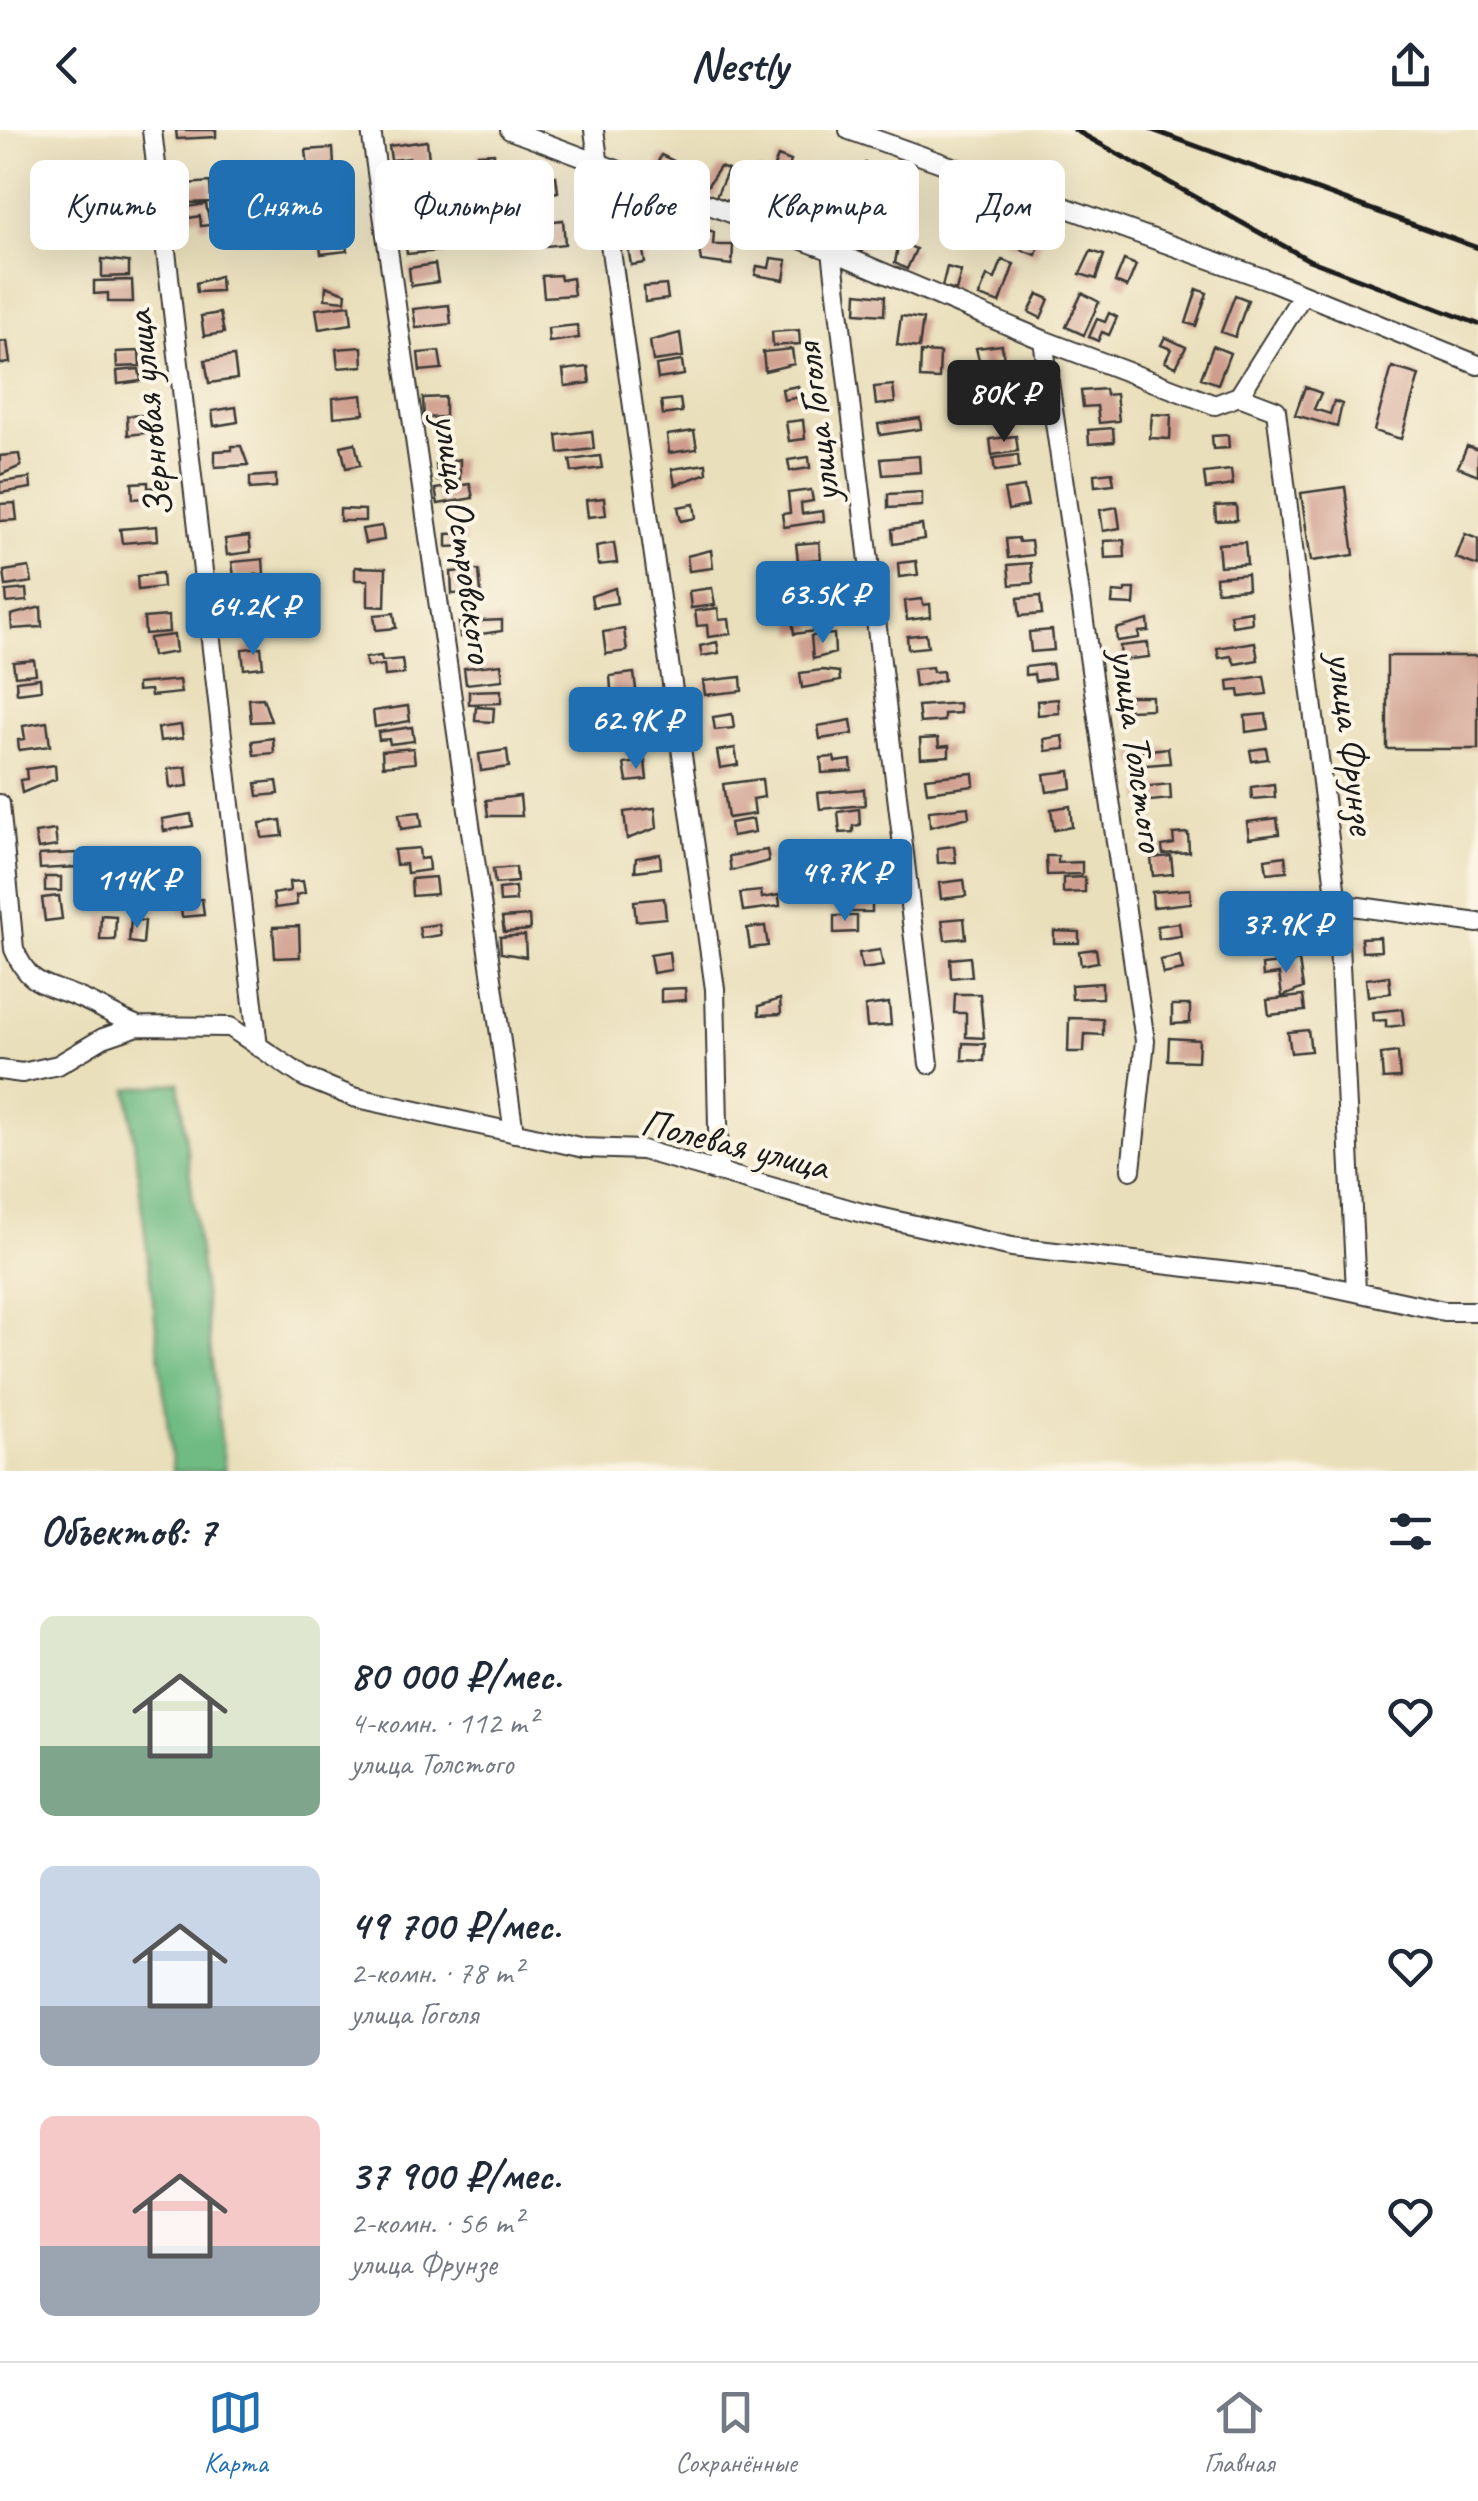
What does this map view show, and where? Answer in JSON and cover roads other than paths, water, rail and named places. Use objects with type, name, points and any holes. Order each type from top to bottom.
[{"type":"street","name":"Зерновая улица","points":[[152,130],[258,1047]]},
{"type":"street","name":"улица Островского","points":[[371,130],[514,1133]]},
{"type":"street","points":[[510,130],[590,160]]},
{"type":"street","points":[[594,130],[598,160]]},
{"type":"street","points":[[848,130],[1303,294],[1478,365]]},
{"type":"street","points":[[710,205],[1215,405],[1239,396],[1303,294]]},
{"type":"street","points":[[610,250],[716,989],[718,1171]]},
{"type":"street","name":"улица Гоголя","points":[[832,251],[929,1064]]},
{"type":"street","name":"улица Толстого","points":[[1043,340],[1145,1041],[1131,1170]]},
{"type":"street","name":"улица Фрунзе","points":[[1239,396],[1276,410],[1337,904],[1349,1086],[1356,1291]]},
{"type":"street","points":[[0,804],[14,949],[22,970],[44,987],[81,998],[138,1026]]},
{"type":"street","points":[[1337,904],[1478,923]]},
{"type":"street","name":"Полевая улица","points":[[0,1070],[22,1073],[58,1065],[103,1038],[138,1026],[230,1027],[304,1078],[353,1097],[584,1148],[642,1150],[862,1214],[1012,1247],[1356,1291],[1444,1311],[1478,1311]]},
{"type":"railway","points":[[1075,130],[1309,260],[1478,324]]},
{"type":"railway","points":[[1152,130],[1478,248]]}]
